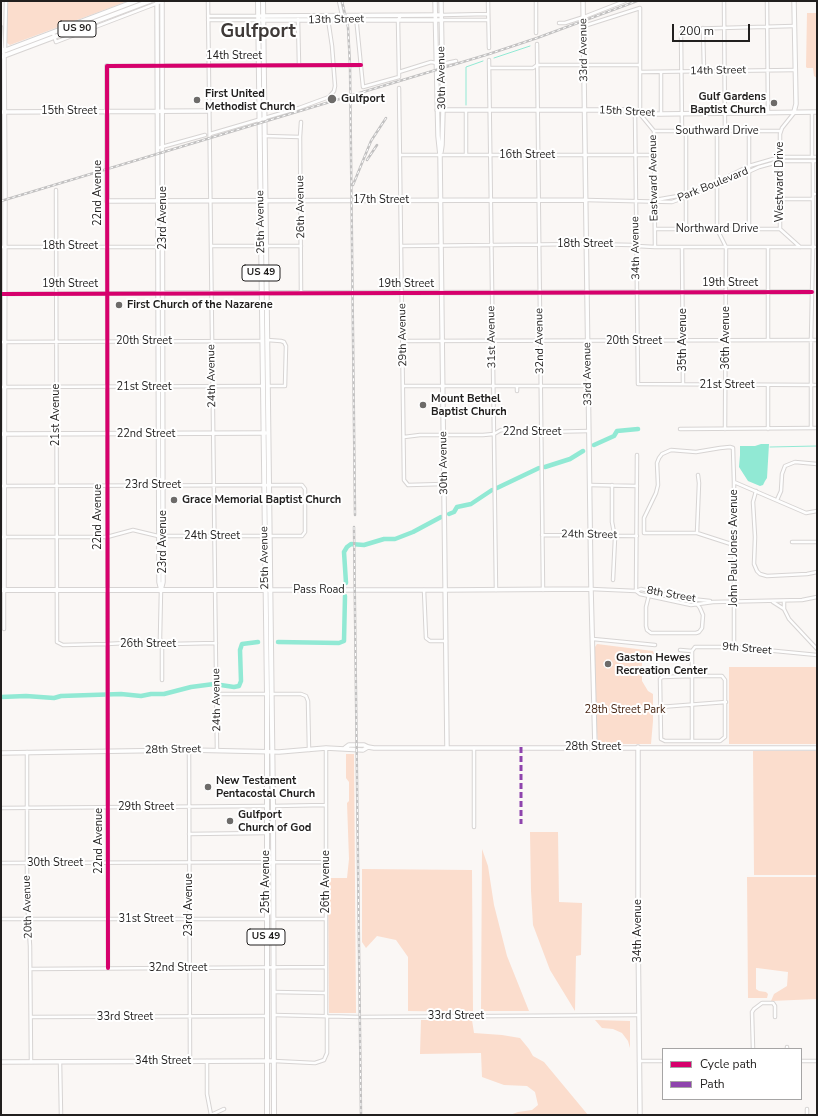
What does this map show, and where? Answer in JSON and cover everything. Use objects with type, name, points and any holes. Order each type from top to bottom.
[{"type":"main road","name":"US 90","points":[[2,51],[136,1]]},
{"type":"main road","name":"US 90","points":[[2,57],[150,1]]},
{"type":"main road","name":"25th Avenue","points":[[258,1],[260,18],[262,119],[269,694],[269,751],[266,806],[267,1115]]},
{"type":"main road","name":"25th Avenue","points":[[260,18],[263,1]]},
{"type":"main road","name":"25th Avenue","points":[[262,119],[264,136],[263,201]]},
{"type":"main road","name":"Pass Road","points":[[3,590],[267,590]]},
{"type":"main road","name":"25th Avenue","points":[[269,751],[273,806],[274,1115]]},
{"type":"street","points":[[2,51],[5,48],[6,1]]},
{"type":"street","points":[[53,33],[56,42],[157,2],[163,1]]},
{"type":"street","name":"23rd Avenue","points":[[161,590],[163,582],[164,342],[163,1]]},
{"type":"street","name":"24th Avenue","points":[[208,1],[213,485],[218,750]]},
{"type":"street","points":[[339,1],[342,16]]},
{"type":"street","name":"30th Avenue","points":[[435,1],[437,110],[440,155],[444,386],[447,748]]},
{"type":"street","name":"30th Avenue","points":[[440,155],[442,145],[443,110],[441,1]]},
{"type":"street","points":[[488,1],[489,48]]},
{"type":"street","points":[[536,1],[536,33]]},
{"type":"street","name":"33rd Avenue","points":[[583,1],[591,589],[595,747]]},
{"type":"street","points":[[559,23],[565,23],[584,17],[625,1]]},
{"type":"street","points":[[724,1],[725,132]]},
{"type":"street","points":[[767,1],[768,112]]},
{"type":"street","points":[[794,1],[794,112]]},
{"type":"street","name":"23rd Avenue","points":[[157,2],[158,582],[161,590]]},
{"type":"street","points":[[584,26],[640,8],[640,114]]},
{"type":"street","points":[[464,14],[464,20]]},
{"type":"street","name":"13th Street","points":[[208,16],[328,20],[401,16],[488,14]]},
{"type":"street","points":[[298,15],[299,65]]},
{"type":"street","name":"13th Street","points":[[208,20],[298,15],[327,15],[398,20],[488,20]]},
{"type":"street","points":[[210,134],[324,100],[329,97],[335,89],[334,65],[327,15]]},
{"type":"street","points":[[356,18],[362,87],[399,77],[398,20],[401,16]]},
{"type":"street","points":[[686,229],[681,33],[684,28],[794,26]]},
{"type":"street","points":[[1,27],[3,155],[2,537],[4,629]]},
{"type":"street","points":[[703,28],[704,71]]},
{"type":"street","name":"32nd Avenue","points":[[537,44],[543,590]]},
{"type":"street","name":"31st Avenue","points":[[489,60],[496,590]]},
{"type":"street","points":[[399,72],[431,62],[442,64],[456,61]]},
{"type":"street","points":[[489,68],[533,68],[537,64],[640,65]]},
{"type":"street","name":"14th Street","points":[[107,66],[361,65]]},
{"type":"street","name":"22nd Avenue","points":[[107,66],[108,968]]},
{"type":"street","name":"14th Street","points":[[640,72],[795,70]]},
{"type":"street","points":[[661,72],[661,114]]},
{"type":"street","points":[[158,80],[163,82]]},
{"type":"street","name":"29th Avenue","points":[[399,88],[404,480],[408,485],[445,484]]},
{"type":"street","name":"15th Street","points":[[437,110],[629,110],[640,114],[817,112]]},
{"type":"street","points":[[466,110],[466,155]]},
{"type":"street","name":"15th Street","points":[[2,111],[209,111]]},
{"type":"street","name":"34th Avenue","points":[[635,111],[638,384]]},
{"type":"street","name":"Westward Drive","points":[[794,112],[781,131],[780,229],[800,247]]},
{"type":"street","points":[[811,428],[812,292],[816,246],[813,199],[812,112]]},
{"type":"street","name":"Eastward Avenue","points":[[640,114],[654,131],[655,247]]},
{"type":"street","name":"26th Avenue","points":[[301,122],[301,293]]},
{"type":"street","name":"Southward Drive","points":[[654,131],[781,131]]},
{"type":"street","points":[[717,132],[717,229],[726,247]]},
{"type":"street","points":[[749,132],[749,229]]},
{"type":"street","points":[[158,148],[205,135]]},
{"type":"street","points":[[264,136],[300,137]]},
{"type":"street","name":"16th Street","points":[[400,155],[654,155]]},
{"type":"street","name":"Park Boulevard","points":[[654,200],[676,197],[717,182],[749,166],[780,157],[813,159]]},
{"type":"street","name":"Park Boulevard","points":[[654,200],[658,202],[669,202],[681,200],[717,186],[749,170],[781,161],[813,159]]},
{"type":"street","name":"21st Avenue","points":[[56,190],[57,641]]},
{"type":"street","points":[[780,199],[813,199]]},
{"type":"street","name":"17th Street","points":[[107,201],[654,200]]},
{"type":"street","name":"Northward Drive","points":[[654,229],[780,229]]},
{"type":"street","name":"18th Street","points":[[401,246],[586,244],[655,247],[816,246]]},
{"type":"street","points":[[211,246],[301,246]]},
{"type":"street","name":"18th Street","points":[[3,247],[163,247]]},
{"type":"street","name":"35th Avenue","points":[[682,247],[683,384]]},
{"type":"street","name":"36th Avenue","points":[[725,429],[726,247]]},
{"type":"street","points":[[768,247],[768,340]]},
{"type":"street","name":"19th Street","points":[[3,294],[812,292]]},
{"type":"street","name":"20th Street","points":[[403,341],[817,340]]},
{"type":"street","name":"20th Street","points":[[3,342],[282,341],[286,346],[285,386]]},
{"type":"street","name":"21st Street","points":[[638,384],[817,385]]},
{"type":"street","points":[[768,385],[768,429]]},
{"type":"street","name":"21st Street","points":[[3,387],[285,386]]},
{"type":"street","points":[[403,386],[588,386]]},
{"type":"street","points":[[680,429],[817,428]]},
{"type":"street","name":"22nd Street","points":[[404,437],[420,435],[494,434],[501,430],[542,432],[589,431]]},
{"type":"street","name":"22nd Street","points":[[3,434],[266,433]]},
{"type":"street","name":"John Paul Jones Avenue","points":[[697,533],[644,533],[644,518],[656,493],[658,485],[658,458],[662,454],[671,450],[696,452],[720,448],[733,448],[735,602],[734,647]]},
{"type":"street","points":[[636,591],[637,455]]},
{"type":"street","points":[[777,500],[781,491],[782,474],[785,466],[795,462],[817,464]]},
{"type":"street","points":[[698,475],[697,533],[734,545]]},
{"type":"street","points":[[734,482],[806,513],[817,511]]},
{"type":"street","name":"23rd Street","points":[[2,486],[302,484],[305,489],[304,534]]},
{"type":"street","points":[[590,485],[636,486]]},
{"type":"street","points":[[612,485],[612,522],[614,536],[613,580]]},
{"type":"street","points":[[756,492],[753,502],[755,537],[754,564],[757,571],[760,574],[767,576],[817,572]]},
{"type":"street","name":"24th Street","points":[[2,537],[107,536],[132,530],[158,536],[302,536],[304,534]]},
{"type":"street","name":"24th Street","points":[[542,535],[637,536]]},
{"type":"street","points":[[792,542],[817,542]]},
{"type":"street","name":"Pass Road","points":[[267,590],[591,589],[636,591]]},
{"type":"street","name":"8th Street","points":[[636,591],[642,589],[673,596],[713,602]]},
{"type":"street","points":[[161,590],[160,642],[162,648],[162,680]]},
{"type":"street","points":[[424,590],[426,638],[430,641],[446,641]]},
{"type":"street","name":"8th Street","points":[[636,591],[640,594],[683,604],[784,601],[817,597]]},
{"type":"street","points":[[650,591],[646,607],[646,626],[647,630],[651,633],[699,632],[702,628],[703,615],[700,608],[696,604]]},
{"type":"street","points":[[672,601],[673,596]]},
{"type":"street","points":[[771,601],[779,604],[784,609],[792,622],[817,649]]},
{"type":"street","points":[[784,601],[784,609]]},
{"type":"street","points":[[593,639],[655,645]]},
{"type":"street","name":"26th Street","points":[[57,641],[59,644],[63,645],[145,642],[170,644],[216,643]]},
{"type":"street","name":"9th Street","points":[[680,650],[692,651],[695,647],[734,647],[817,655]]},
{"type":"street","points":[[692,651],[692,741]]},
{"type":"street","points":[[692,676],[722,676],[726,680],[725,738],[720,741],[665,741],[661,739],[660,679],[662,677],[692,676]]},
{"type":"street","points":[[216,692],[301,694],[306,696],[308,701],[309,750]]},
{"type":"street","points":[[660,707],[726,702]]},
{"type":"street","points":[[474,747],[474,827]]},
{"type":"street","name":"28th Street","points":[[1,753],[189,750],[269,751],[326,748],[363,750],[368,748],[474,747],[817,748]]},
{"type":"street","name":"34th Avenue","points":[[638,747],[640,1115]]},
{"type":"street","name":"26th Avenue","points":[[324,1060],[327,1053],[326,748]]},
{"type":"street","name":"23rd Avenue","points":[[189,750],[190,1061]]},
{"type":"street","name":"20th Avenue","points":[[27,752],[27,863],[31,1062]]},
{"type":"street","points":[[273,806],[326,805]]},
{"type":"street","name":"29th Street","points":[[1,808],[266,806]]},
{"type":"street","points":[[189,834],[266,833]]},
{"type":"street","name":"30th Street","points":[[1,863],[326,862]]},
{"type":"street","name":"31st Street","points":[[1,919],[266,919]]},
{"type":"street","points":[[273,919],[326,919]]},
{"type":"street","name":"32nd Street","points":[[30,969],[326,967]]},
{"type":"street","points":[[274,992],[326,993]]},
{"type":"street","points":[[752,1048],[752,1012],[754,1009],[762,1003],[773,1003],[775,1006],[775,1017]]},
{"type":"street","name":"33rd Street","points":[[274,1015],[639,1015]]},
{"type":"street","name":"33rd Street","points":[[31,1017],[267,1016]]},
{"type":"street","name":"34th Street","points":[[1,1062],[274,1061],[315,1063],[324,1060]]},
{"type":"street","points":[[207,1061],[207,1094],[211,1115],[224,1109]]},
{"type":"street","points":[[639,1061],[662,1061]]},
{"type":"street","points":[[802,1061],[817,1061]]},
{"type":"street","points":[[60,1062],[61,1115]]},
{"type":"street","points":[[807,1109],[807,1115]]},
{"type":"green space","points":[[9,1],[128,1],[10,45],[7,43],[7,5]]},
{"type":"green space","points":[[807,13],[817,13],[817,78],[814,76],[813,68],[806,67]]},
{"type":"green space","name":"28th Street Park","points":[[597,644],[653,651],[654,654],[645,653],[642,656],[642,681],[648,691],[653,694],[651,744],[598,744],[595,692],[595,647]]},
{"type":"green space","points":[[729,667],[817,667],[817,744],[729,744]]},
{"type":"green space","points":[[753,751],[817,751],[817,875],[754,875]]},
{"type":"green space","points":[[346,754],[354,754],[356,1013],[329,1013],[328,878],[347,878],[349,859],[347,803],[349,801],[349,782],[346,778]]},
{"type":"green space","points":[[530,832],[558,832],[559,902],[582,903],[581,955],[576,956],[575,1011],[550,970],[533,925]]},
{"type":"green space","points":[[482,849],[488,866],[494,905],[507,956],[529,1011],[481,1011]]},
{"type":"green space","points":[[362,869],[472,870],[473,1012],[408,1011],[408,957],[396,940],[377,936],[366,948],[362,942]]},
{"type":"green space","points":[[747,877],[817,877],[817,999],[771,1001],[774,994],[787,986],[788,972],[757,968],[756,989],[766,992],[768,994],[767,998],[748,998]]},
{"type":"green space","points":[[421,1020],[472,1020],[474,1033],[520,1038],[533,1056],[544,1062],[588,1115],[510,1115],[532,1110],[538,1105],[535,1092],[527,1086],[504,1085],[482,1077],[481,1053],[420,1054]]},
{"type":"green space","points":[[595,1020],[630,1021],[630,1048],[628,1041],[622,1033],[613,1029],[602,1028]]},
{"type":"shaded area","points":[[769,444],[767,478],[763,485],[760,486],[748,481],[739,467],[740,446],[755,446]]},
{"type":"waterway","points":[[494,58],[530,46]]},
{"type":"waterway","points":[[466,105],[466,67],[483,61]]},
{"type":"waterway","points":[[594,445],[614,436],[617,431],[638,429]]},
{"type":"waterway","points":[[770,447],[817,446]]},
{"type":"waterway","points":[[545,467],[570,459],[583,451]]},
{"type":"waterway","points":[[497,488],[539,468]]},
{"type":"waterway","points":[[449,514],[454,512],[457,507],[471,504],[492,490]]},
{"type":"waterway","points":[[346,583],[344,552],[351,544],[364,545],[384,539],[395,539],[413,532],[441,517]]},
{"type":"waterway","points":[[278,642],[339,643],[344,641],[345,596]]},
{"type":"waterway","points":[[1,697],[26,696],[54,698],[61,696],[121,694],[141,696],[164,694],[191,687],[214,684],[234,687],[239,686],[241,681],[240,650],[242,644],[258,642]]},
{"type":"railway","points":[[342,1],[348,27],[350,65],[355,515]]},
{"type":"railway","points":[[1,201],[489,54],[637,1]]},
{"type":"railway","points":[[353,185],[371,141],[386,118]]},
{"type":"railway","points":[[367,160],[377,145]]},
{"type":"railway","points":[[354,527],[361,1115]]},
{"type":"marked path","points":[[521,747],[521,824]]},
{"type":"cycle path","points":[[108,968],[107,66],[361,65]]},
{"type":"cycle path","points":[[1,294],[812,292]]},
{"type":"place","name":"Gulfport","points":[[332,99]]},
{"type":"place","name":"First United Methodist Church","points":[[197,100]]},
{"type":"place","name":"Gulf Gardens Baptist Church","points":[[774,103]]},
{"type":"place","name":"First Church of the Nazarene","points":[[119,305]]},
{"type":"place","name":"Mount Bethel Baptist Church","points":[[423,405]]},
{"type":"place","name":"Grace Memorial Baptist Church","points":[[174,500]]},
{"type":"place","name":"Gaston Hewes Recreation Center","points":[[608,664]]},
{"type":"place","name":"New Testament Pentacostal Church","points":[[208,787]]},
{"type":"place","name":"Gulfport Church of God","points":[[230,821]]},
{"type":"district","name":"Gulfport","points":[[258,32]]}]
